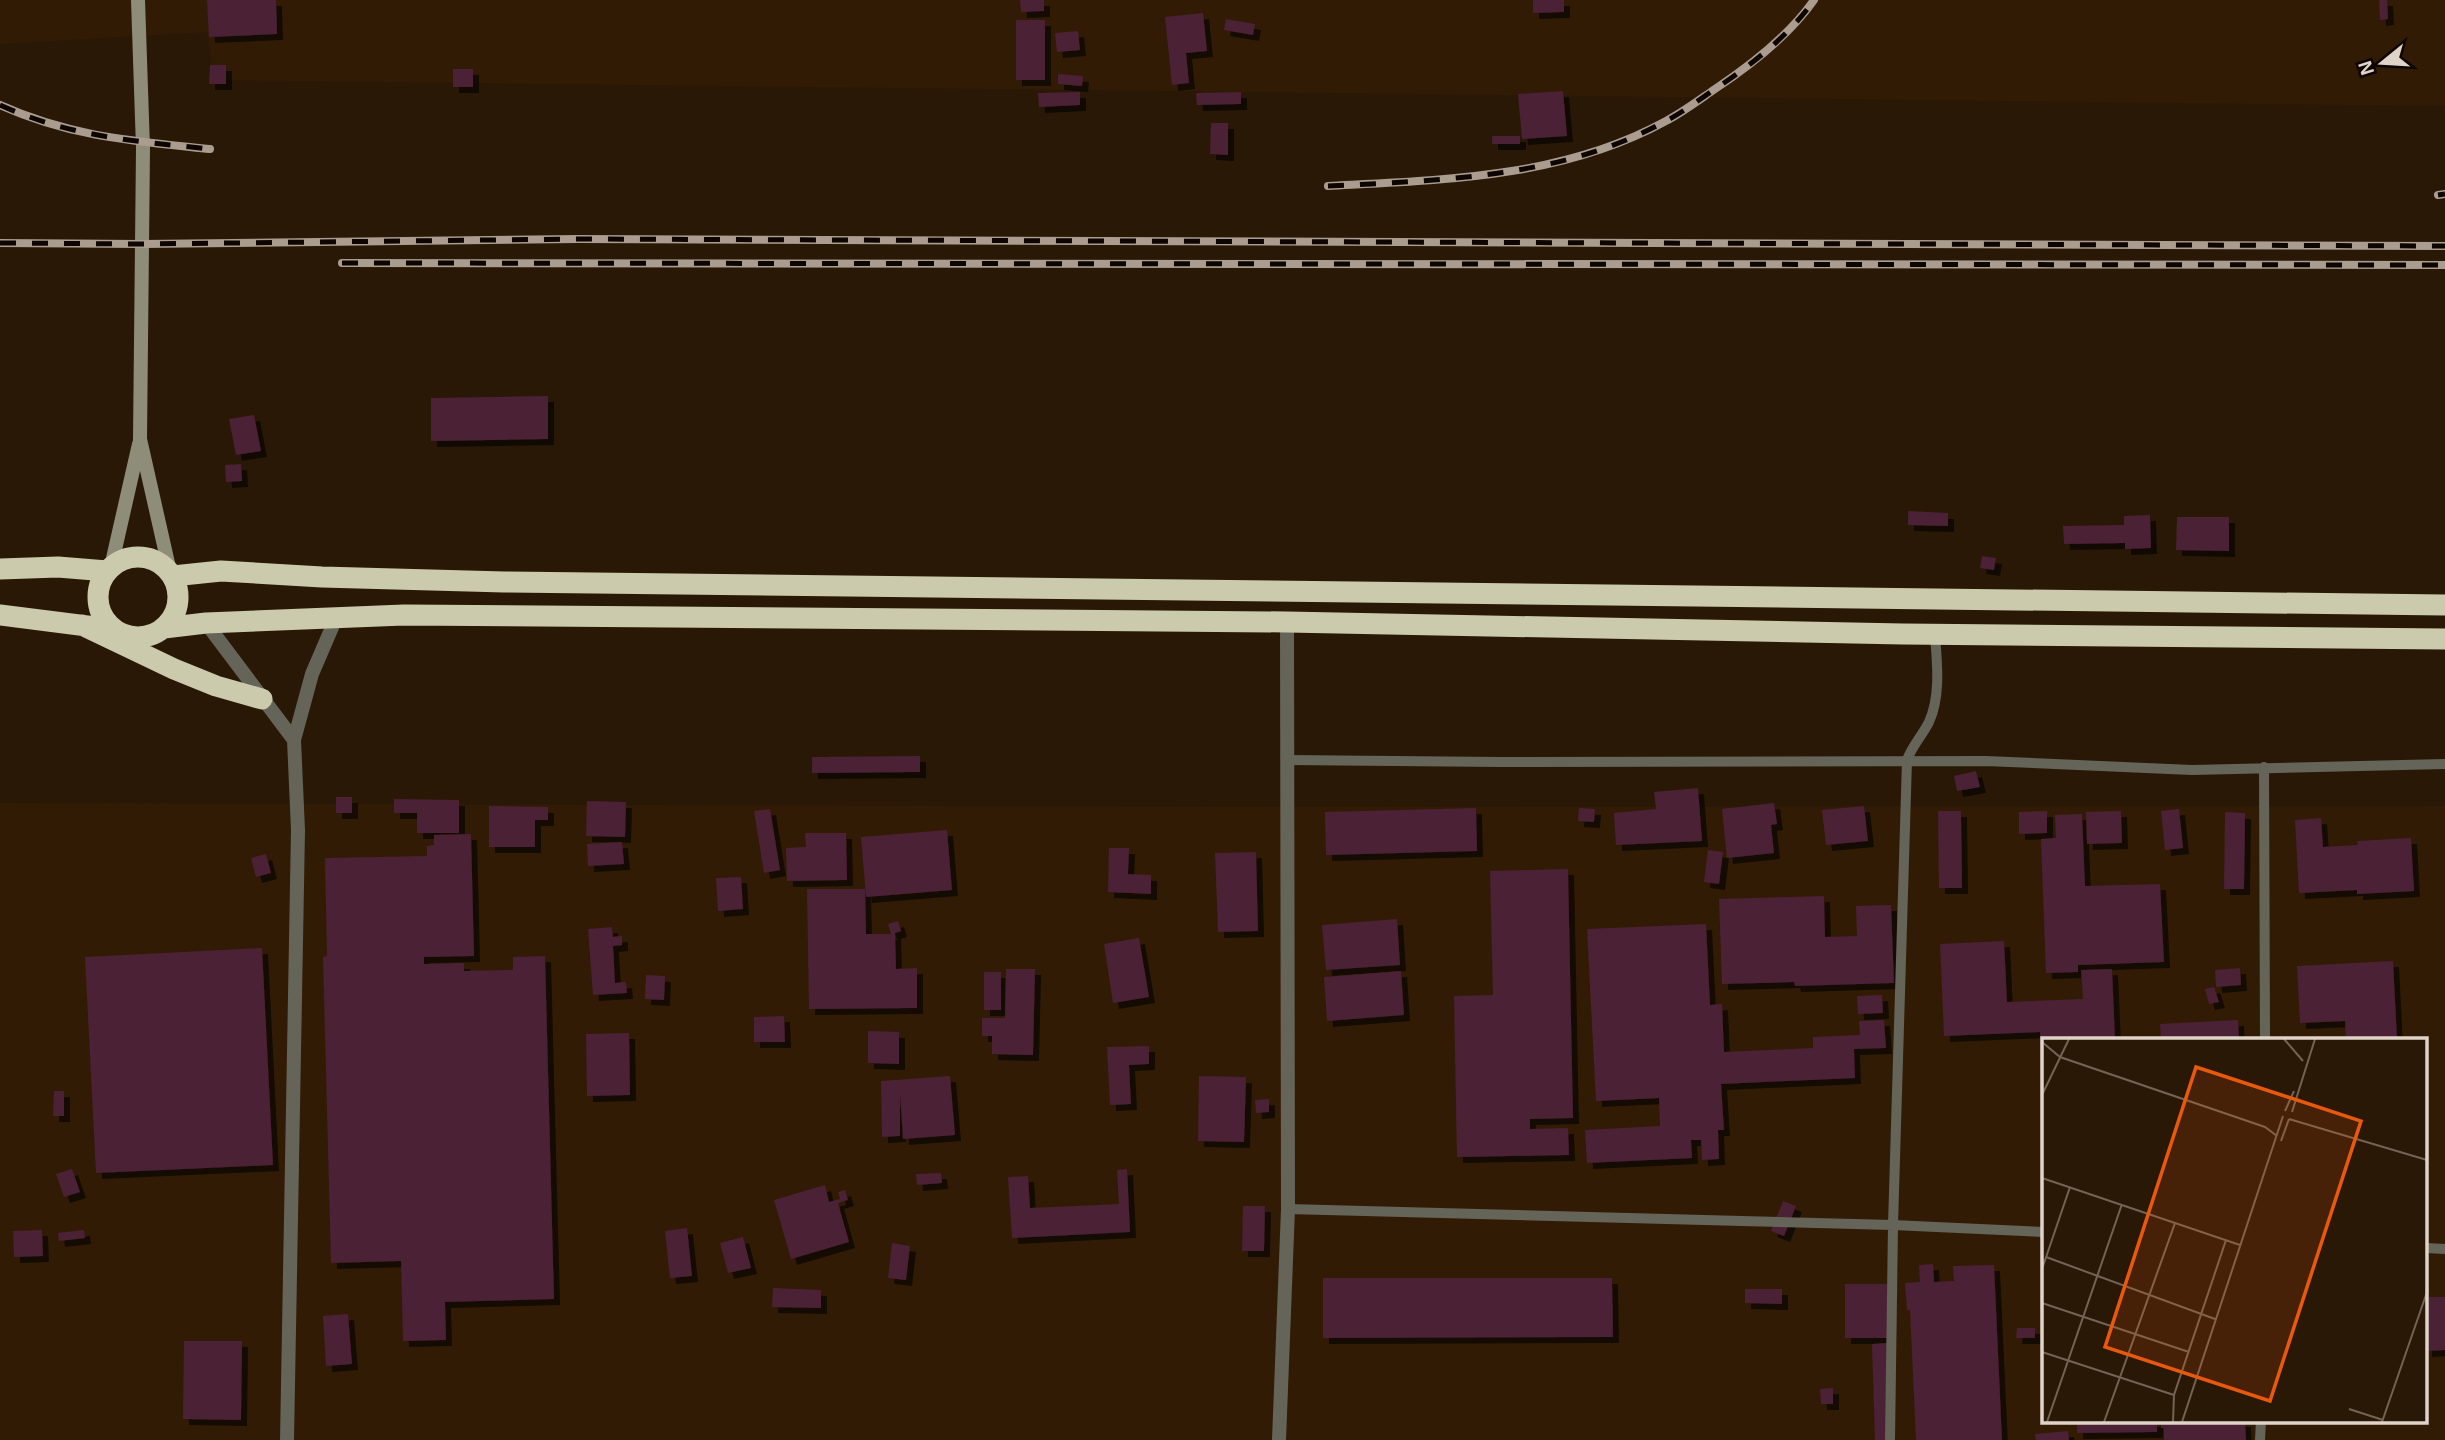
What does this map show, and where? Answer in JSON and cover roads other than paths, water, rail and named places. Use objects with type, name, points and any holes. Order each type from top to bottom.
[{"type":"highway","points":[[141,556],[157,561],[171,574],[177,587],[176,609],[172,620],[164,628],[140,637],[128,636],[106,621],[100,610],[98,597],[100,583],[109,569],[125,558],[141,556]]},
{"type":"highway","points":[[0,569],[58,566],[109,569]]},
{"type":"highway","points":[[171,574],[221,571],[504,582],[2445,605]]},
{"type":"highway","points":[[0,615],[116,630]]},
{"type":"highway","points":[[164,628],[206,623],[404,615],[1287,622],[1935,635],[2445,639]]},
{"type":"highway","points":[[82,625],[174,669],[262,699]]},
{"type":"street","points":[[138,0],[143,148],[141,439],[171,574]]},
{"type":"street","points":[[109,569],[141,439]]},
{"type":"street","points":[[287,1440],[298,830],[295,740],[313,674],[336,618]]},
{"type":"street","points":[[1279,1440],[1288,1209],[1287,622]]},
{"type":"street","points":[[206,623],[295,740]]},
{"type":"lane","points":[[1890,1440],[1906,760],[1929,721],[1936,696],[1935,635]]},
{"type":"lane","points":[[1287,760],[1906,760],[2116,765],[2192,770],[2445,764]]},
{"type":"lane","points":[[2264,767],[2265,1038]]},
{"type":"lane","points":[[1288,1209],[1893,1225],[2042,1232]]},
{"type":"lane","points":[[2260,1440],[2261,1422]]},
{"type":"railway","points":[[1328,186],[1502,173],[1586,154],[1626,140],[1679,114],[1742,70],[1781,38],[1814,0]]},
{"type":"railway","points":[[0,105],[26,116],[78,131],[210,149]]},
{"type":"railway","points":[[2438,195],[2445,194]]},
{"type":"railway","points":[[0,243],[578,239],[2445,246]]},
{"type":"railway","points":[[342,263],[2445,265]]}]
